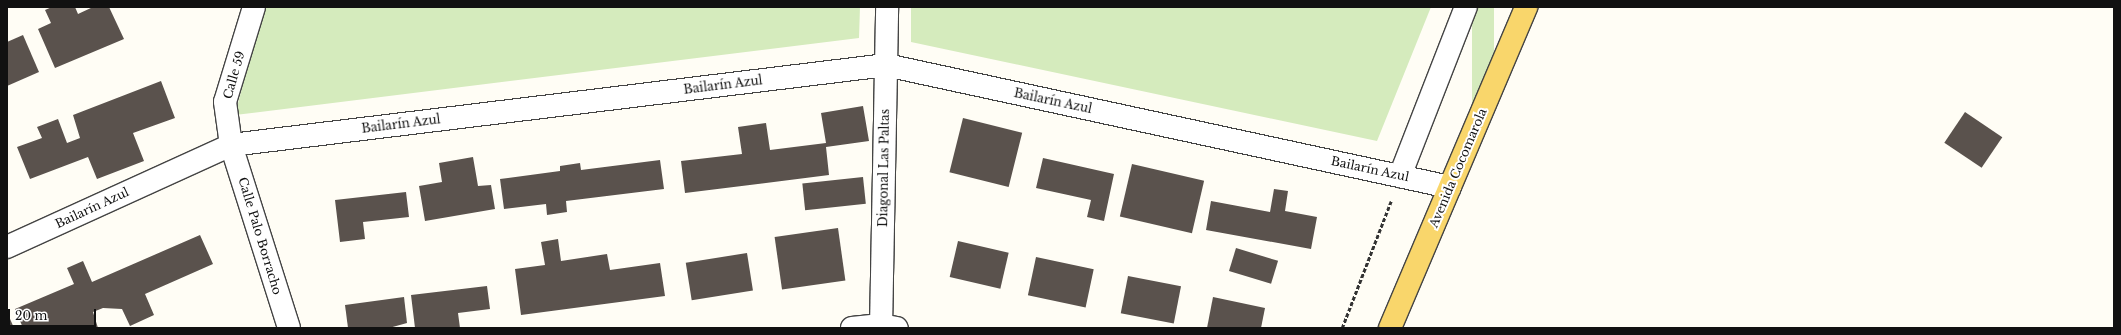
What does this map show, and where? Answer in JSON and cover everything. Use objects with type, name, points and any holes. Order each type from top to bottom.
[{"type":"main road","name":"Avenida Cocomarola","points":[[1390,328],[1526,7]]},
{"type":"street","name":"Calle 59","points":[[231,145],[225,102],[254,7]]},
{"type":"street","name":"Diagonal Las Paltas","points":[[886,327],[887,7]]},
{"type":"street","points":[[1400,176],[1466,7]]},
{"type":"street","name":"Bailarín Azul","points":[[7,247],[231,145],[886,65],[1450,187]]},
{"type":"street","name":"Calle Palo Borracho","points":[[231,145],[289,328]]},
{"type":"street","points":[[852,328],[886,327]]},
{"type":"path","points":[[1342,328],[1400,176]]},
{"type":"green space","points":[[263,7],[860,7],[859,38],[235,115]]},
{"type":"green space","points":[[911,7],[1431,7],[1377,141],[911,42]]},
{"type":"green space","points":[[1472,7],[1494,7],[1494,115],[1472,115]]},
{"type":"building","points":[[52,7],[75,7],[78,14],[93,7],[109,7],[124,39],[55,68],[38,29],[51,23],[45,10]]},
{"type":"building","points":[[23,35],[39,72],[7,86],[7,42]]},
{"type":"building","points":[[161,81],[175,118],[133,133],[144,161],[97,179],[88,157],[30,179],[17,147],[42,138],[37,127],[58,119],[67,143],[80,138],[73,115]]},
{"type":"building","points":[[863,106],[869,141],[826,147],[829,175],[685,193],[681,161],[742,154],[738,127],[766,123],[770,150],[826,143],[821,113]]},
{"type":"building","points":[[1965,112],[2002,137],[1982,168],[1944,143]]},
{"type":"building","points":[[963,118],[1022,133],[1009,187],[949,172]]},
{"type":"building","points":[[473,157],[478,186],[491,185],[495,209],[425,221],[419,186],[442,182],[439,163]]},
{"type":"building","points":[[1043,158],[1114,174],[1104,221],[1087,217],[1091,200],[1036,188]]},
{"type":"building","points":[[660,160],[664,189],[566,201],[567,212],[547,215],[546,204],[504,209],[500,179],[560,171],[560,166],[580,163],[581,170]]},
{"type":"building","points":[[1132,164],[1204,181],[1192,233],[1120,217]]},
{"type":"building","points":[[863,177],[866,204],[805,210],[802,183]]},
{"type":"building","points":[[1274,189],[1288,191],[1285,211],[1317,217],[1311,249],[1206,230],[1211,201],[1270,212]]},
{"type":"building","points":[[406,192],[409,217],[363,222],[365,239],[340,242],[335,200]]},
{"type":"building","points":[[838,228],[845,280],[782,289],[775,237]]},
{"type":"building","points":[[200,235],[213,264],[145,294],[154,315],[130,326],[122,309],[103,308],[93,312],[98,328],[23,328],[15,309],[74,284],[67,268],[83,261],[92,282]]},
{"type":"building","points":[[558,239],[561,261],[607,254],[610,270],[660,263],[665,296],[521,315],[515,269],[545,265],[541,242]]},
{"type":"building","points":[[958,241],[1009,253],[1000,289],[950,277]]},
{"type":"building","points":[[1236,248],[1278,261],[1271,284],[1229,271]]},
{"type":"building","points":[[747,253],[753,291],[692,300],[686,263]]},
{"type":"building","points":[[1036,257],[1094,269],[1086,307],[1028,295]]},
{"type":"building","points":[[1128,276],[1181,286],[1174,324],[1121,313]]},
{"type":"building","points":[[487,286],[490,309],[458,313],[460,328],[415,328],[411,295]]},
{"type":"building","points":[[404,297],[407,323],[389,328],[348,328],[345,305]]},
{"type":"building","points":[[1213,297],[1265,308],[1261,328],[1207,328]]},
{"type":"building","points":[[7,312],[14,328],[7,328]]}]
